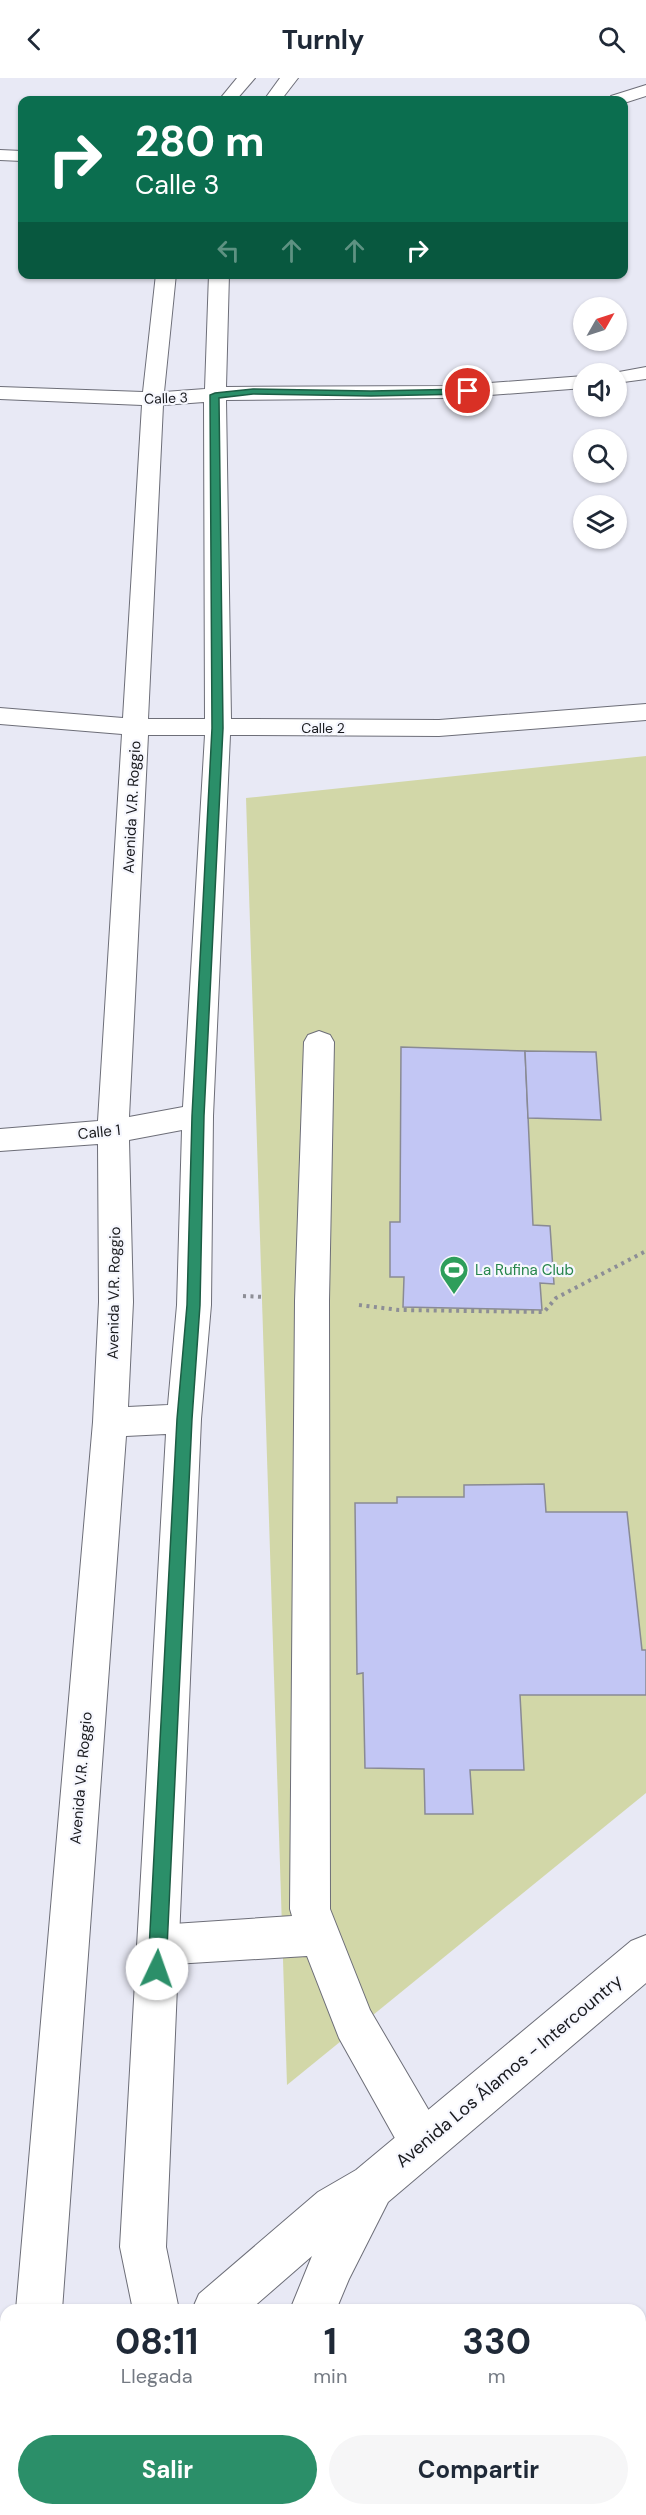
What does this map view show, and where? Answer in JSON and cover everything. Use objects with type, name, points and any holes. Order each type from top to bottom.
[{"type":"street","points":[[230,96],[246,78]]},
{"type":"street","points":[[275,96],[289,78]]},
{"type":"street","points":[[628,96],[646,90]]},
{"type":"street","points":[[0,140],[18,141]]},
{"type":"street","points":[[0,155],[18,156]]},
{"type":"street","name":"Avenida V.R. Roggio","points":[[39,2304],[110,1422],[116,1302],[113,1131],[153,399],[165,279]]},
{"type":"street","points":[[155,2304],[143,2247],[184,1419],[194,1292],[198,1116],[218,728],[215,395],[219,279]]},
{"type":"street","points":[[627,376],[646,373]]},
{"type":"street","name":"Calle 3","points":[[0,393],[153,399],[253,392],[449,392],[573,383]]},
{"type":"street","name":"Calle 2","points":[[0,716],[136,727],[439,728],[646,712]]},
{"type":"street","points":[[319,1042],[312,1300],[310,1909],[354,2022],[422,2142]]},
{"type":"street","name":"Calle 1","points":[[0,1140],[113,1131],[198,1116]]},
{"type":"street","points":[[110,1422],[184,1419]]},
{"type":"street","points":[[158,1946],[319,1935]]},
{"type":"street","name":"Avenida Los Álamos - Intercountry","points":[[372,2186],[646,1956]]},
{"type":"street","points":[[221,2304],[334,2208],[372,2186]]},
{"type":"street","points":[[316,2304],[332,2264],[372,2186]]},
{"type":"path","points":[[194,1292],[312,1300],[399,1310],[544,1312],[556,1298],[646,1251]]},
{"type":"green space","name":"La Rufina Club","points":[[646,756],[646,1793],[287,2085],[246,798]]},
{"type":"building","points":[[401,1047],[525,1051],[533,1225],[550,1226],[554,1284],[540,1283],[542,1310],[403,1307],[404,1277],[390,1277],[390,1222],[400,1222]]},
{"type":"building","points":[[525,1051],[596,1052],[601,1120],[528,1118]]},
{"type":"building","points":[[544,1484],[546,1512],[627,1512],[642,1650],[646,1650],[646,1695],[520,1695],[524,1770],[470,1770],[473,1814],[425,1814],[424,1769],[365,1768],[363,1673],[357,1674],[355,1503],[397,1503],[397,1497],[464,1497],[464,1485]]},
{"type":"place","name":"La Rufina Club","points":[[454,1296]]},
{"type":"route","points":[[157,1969],[184,1419],[194,1305],[198,1116],[218,728],[215,395],[288,391],[371,394],[468,391]]}]
